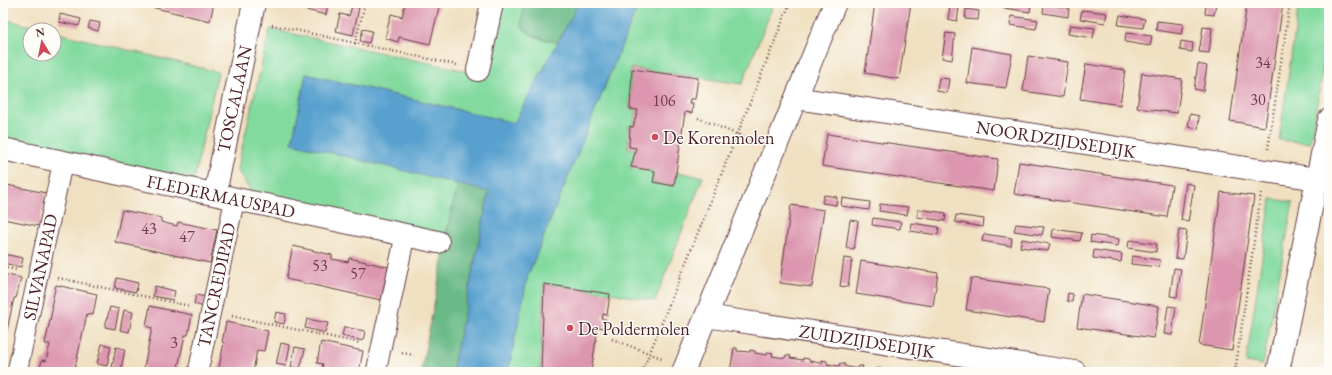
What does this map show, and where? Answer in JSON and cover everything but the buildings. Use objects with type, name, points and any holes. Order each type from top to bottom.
[{"type":"street","points":[[478,70],[492,3]]},
{"type":"street","points":[[684,369],[835,3]]},
{"type":"street","name":"TOSCALAAN","points":[[225,196],[252,12]]},
{"type":"street","name":"NOORDZIJDSEDIJK","points":[[796,98],[1317,179]]},
{"type":"street","points":[[1278,372],[1320,210],[1317,179],[1329,120]]},
{"type":"street","name":"FLEDERMAUSPAD","points":[[3,148],[438,242]]},
{"type":"street","name":"SILVANAPAD","points":[[17,372],[63,161]]},
{"type":"street","name":"TANCREDIPAD","points":[[198,372],[225,196]]},
{"type":"street","points":[[376,372],[405,236]]},
{"type":"street","name":"ZUIDZIJDSEDIJK","points":[[706,316],[1075,372]]},
{"type":"path","points":[[355,44],[365,3]]},
{"type":"path","points":[[642,372],[790,3]]},
{"type":"path","points":[[252,12],[355,44],[478,70]]},
{"type":"path","points":[[698,118],[774,150]]},
{"type":"path","points":[[612,339],[649,353],[684,369]]},
{"type":"green space","points":[[503,3],[524,3],[521,26],[533,35],[558,42],[514,123],[306,74],[292,143],[458,184],[444,242],[251,192],[237,169],[270,29],[485,75],[488,72]]},
{"type":"green space","points":[[524,3],[579,3],[558,42],[533,35],[521,26]]},
{"type":"green space","points":[[639,3],[774,3],[742,84],[631,68],[630,109],[637,110],[633,126],[629,126],[628,148],[636,149],[631,168],[654,171],[653,183],[674,186],[677,172],[703,177],[655,301],[611,293],[544,284],[540,372],[508,372],[528,275]]},
{"type":"green space","points":[[1299,3],[1329,3],[1329,35],[1310,143],[1279,140]]},
{"type":"green space","points":[[3,19],[22,24],[22,62],[62,62],[62,34],[218,72],[194,179],[3,139]]},
{"type":"green space","points":[[458,184],[489,192],[452,372],[421,372],[443,258],[444,242]]},
{"type":"green space","points":[[1271,199],[1293,202],[1263,365],[1246,362]]},
{"type":"water","points":[[579,3],[639,3],[528,275],[508,372],[452,372],[489,192],[292,143],[306,74],[514,123]]},
{"type":"place","name":"De Korenmolen","points":[[655,137]]},
{"type":"place","name":"De Poldermolen","points":[[570,328]]}]
